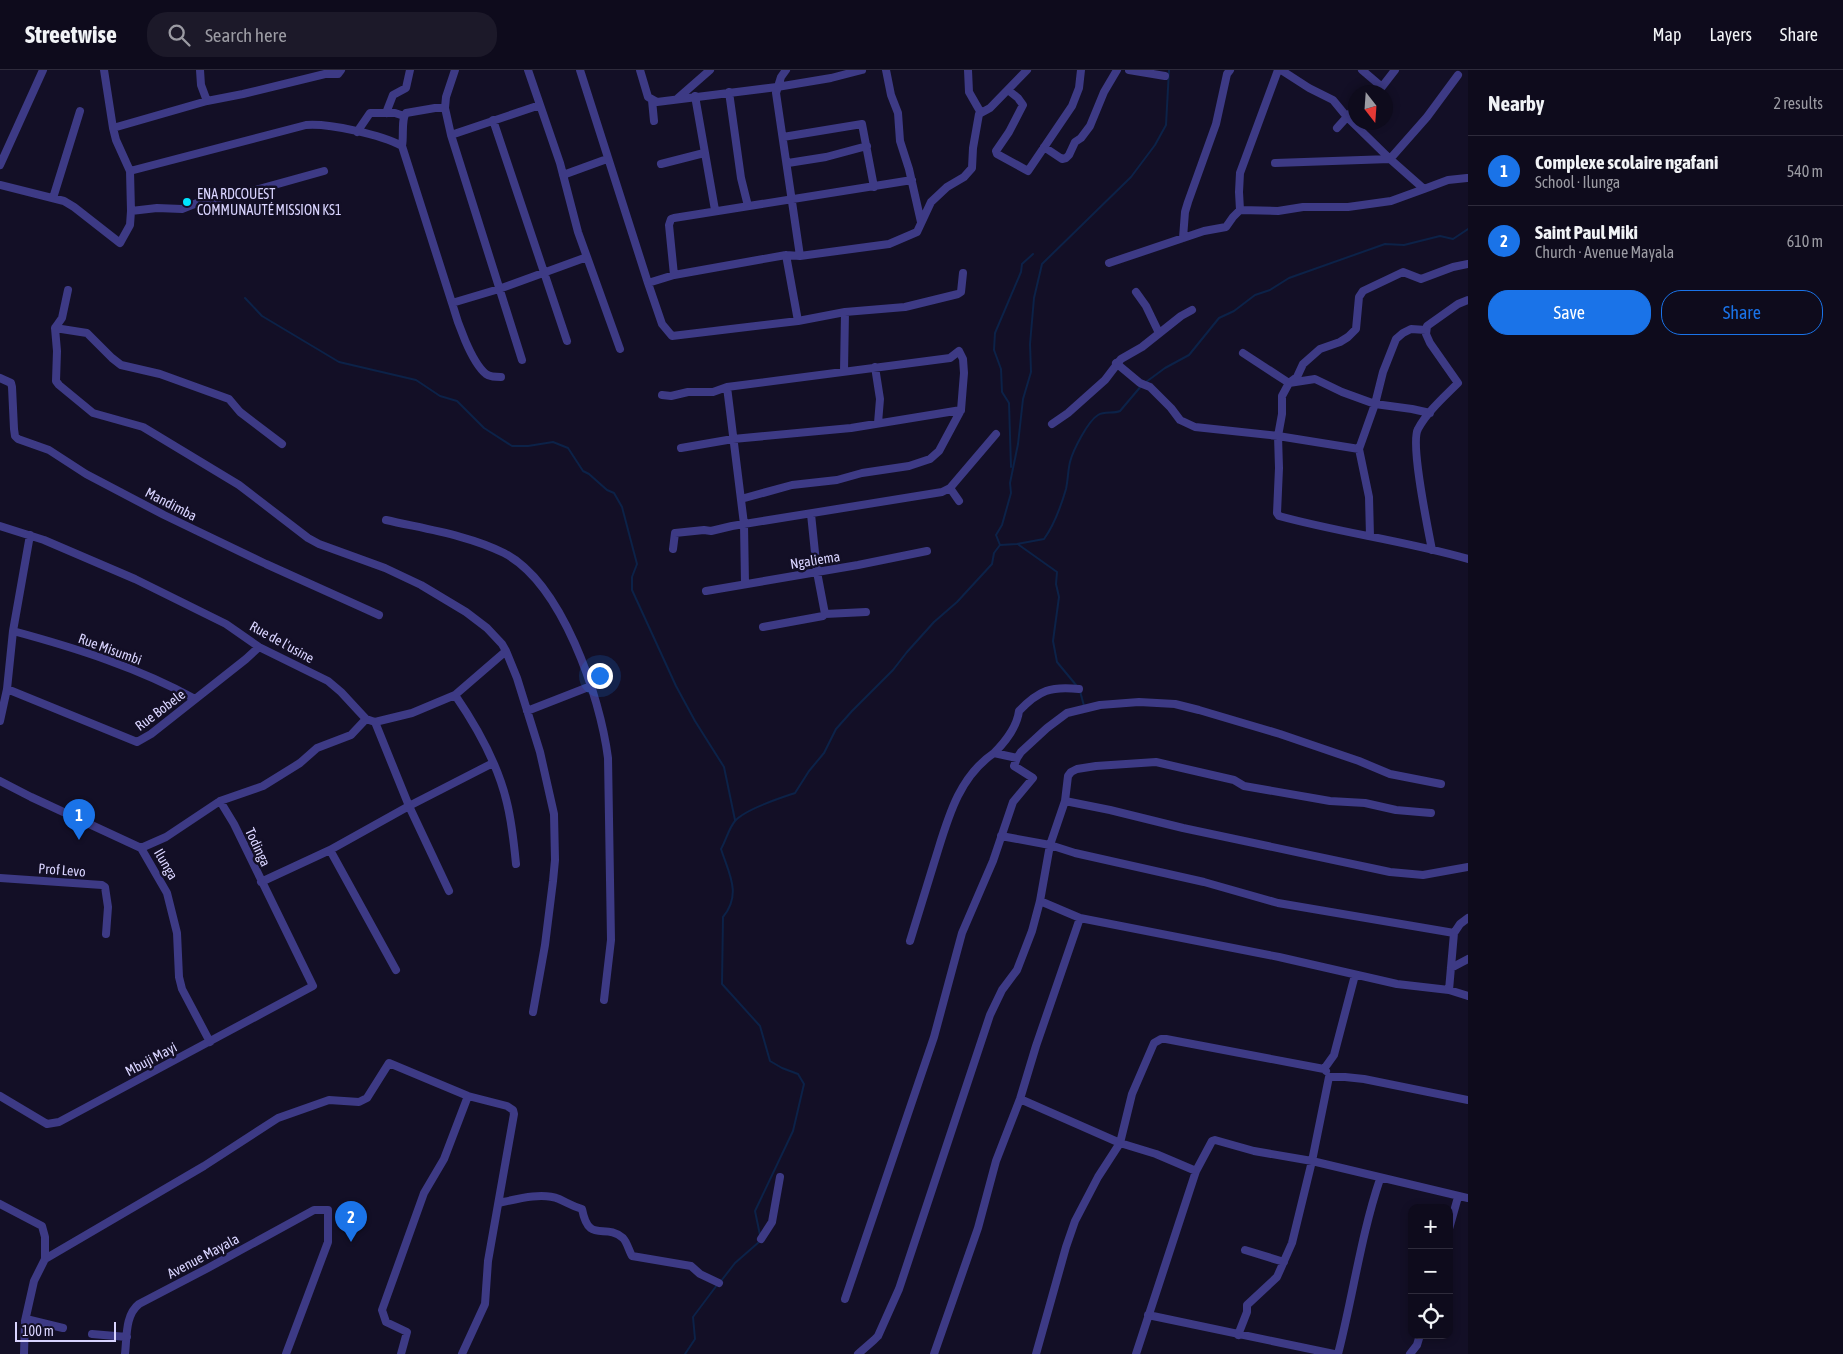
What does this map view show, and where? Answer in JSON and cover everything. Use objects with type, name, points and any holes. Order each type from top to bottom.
[{"type":"street","points":[[0,166],[43,70]]},
{"type":"street","points":[[0,185],[53,198],[74,207],[120,243],[128,228],[131,212],[130,171],[116,140],[104,70]]},
{"type":"street","points":[[200,70],[200,85],[207,101]]},
{"type":"street","points":[[113,128],[207,101],[325,74],[338,74],[341,70]]},
{"type":"street","points":[[386,113],[393,94],[406,88],[410,70]]},
{"type":"street","points":[[455,70],[446,97],[445,108],[451,135],[522,360]]},
{"type":"street","points":[[528,70],[563,175],[578,232],[620,349]]},
{"type":"street","points":[[580,70],[607,159],[662,324],[672,336],[845,312],[905,307],[958,294],[961,292],[963,273]]},
{"type":"street","points":[[640,70],[648,97],[657,102],[777,87],[831,78],[862,70]]},
{"type":"street","points":[[676,100],[710,70]]},
{"type":"street","points":[[786,70],[781,77],[776,93],[788,163],[800,256]]},
{"type":"street","points":[[886,70],[891,95],[898,113],[900,141],[912,180],[921,222]]},
{"type":"street","points":[[968,70],[969,92],[981,113]]},
{"type":"street","points":[[648,283],[674,275],[786,255],[800,256],[895,242],[917,232],[927,208],[935,197],[964,177],[972,168],[975,129],[979,114],[990,108],[1027,70]]},
{"type":"street","points":[[1008,90],[1017,96],[1023,105],[1009,132],[996,151],[997,154],[1028,171],[1072,106],[1079,88],[1081,70]]},
{"type":"street","points":[[1044,147],[1062,159],[1066,158],[1073,150],[1075,142],[1081,138],[1090,126],[1104,92],[1117,70]]},
{"type":"street","points":[[1129,70],[1165,76]]},
{"type":"street","points":[[1183,238],[1187,207],[1216,124],[1227,74],[1230,70]]},
{"type":"street","points":[[1240,210],[1240,173],[1279,70],[1333,100],[1347,116],[1424,189]]},
{"type":"street","points":[[1362,70],[1376,85]]},
{"type":"street","points":[[1384,85],[1394,70]]},
{"type":"street","points":[[1275,163],[1390,158],[1428,118],[1458,75]]},
{"type":"street","points":[[729,92],[741,178],[748,206]]},
{"type":"street","points":[[695,96],[715,210]]},
{"type":"street","points":[[652,100],[654,121]]},
{"type":"street","points":[[451,135],[540,105]]},
{"type":"street","points":[[445,108],[406,113],[404,116],[402,146],[464,338],[478,364],[486,374],[492,377],[500,377]]},
{"type":"street","points":[[53,198],[80,110]]},
{"type":"street","points":[[357,132],[370,113],[395,113],[404,116]]},
{"type":"street","points":[[1337,128],[1347,116]]},
{"type":"street","points":[[493,120],[567,341]]},
{"type":"street","points":[[784,138],[862,124],[874,188]]},
{"type":"street","points":[[130,171],[306,125],[323,125],[357,132],[379,137],[402,146]]},
{"type":"street","points":[[788,163],[826,157],[867,146]]},
{"type":"street","points":[[661,164],[704,153]]},
{"type":"street","points":[[563,175],[607,159]]},
{"type":"street","points":[[131,212],[157,208],[182,209],[202,201],[245,193],[324,170]]},
{"type":"street","points":[[1109,263],[1204,231],[1226,227],[1240,210],[1278,211],[1303,207],[1348,207],[1391,201],[1448,180],[1467,178]]},
{"type":"street","points":[[674,275],[669,222],[674,218],[793,198],[874,188],[912,180]]},
{"type":"street","points":[[786,255],[798,320]]},
{"type":"street","points":[[452,303],[499,289],[587,257]]},
{"type":"street","points":[[1468,264],[1453,266],[1421,279],[1403,272],[1363,291],[1359,297],[1356,329],[1340,342],[1320,349],[1304,364],[1297,376],[1289,382],[1282,396],[1282,414],[1278,436],[1277,513],[1279,516],[1468,559]]},
{"type":"street","points":[[68,290],[62,318],[55,328],[57,351],[56,381],[93,413],[143,427],[239,485],[308,538],[319,544],[385,568],[436,594],[466,612],[487,628],[502,644],[540,752],[554,814],[553,881],[545,945],[533,1012]]},
{"type":"street","points":[[1136,292],[1146,306],[1159,333]]},
{"type":"street","points":[[1432,550],[1416,441],[1417,430],[1458,383],[1430,343],[1426,330],[1427,326],[1458,304],[1468,300]]},
{"type":"street","points":[[1052,424],[1068,413],[1106,380],[1116,364],[1192,310]]},
{"type":"street","points":[[844,371],[845,312]]},
{"type":"street","points":[[55,328],[87,333],[121,365],[160,374],[229,399],[240,412],[282,444]]},
{"type":"street","points":[[1370,536],[1369,497],[1359,449],[1375,404],[1379,383],[1396,339],[1411,329],[1426,330]]},
{"type":"street","points":[[662,395],[671,396],[688,392],[713,392],[727,387],[950,358],[959,351],[963,359],[964,373],[961,410],[939,451],[930,459],[909,466],[862,473],[837,480],[792,485],[741,498]]},
{"type":"street","points":[[1242,353],[1289,382],[1315,379],[1342,392],[1375,404],[1430,413]]},
{"type":"street","points":[[1116,364],[1140,383],[1150,387],[1180,420],[1195,427],[1278,436],[1359,449]]},
{"type":"street","points":[[875,367],[880,399],[878,423]]},
{"type":"street","name":"Mandimba","points":[[0,378],[11,383],[14,429],[15,436],[18,439],[49,450],[86,474],[164,515],[379,615]]},
{"type":"street","points":[[727,387],[744,524],[745,584]]},
{"type":"street","points":[[681,448],[733,439],[819,432],[961,410]]},
{"type":"street","points":[[673,549],[675,533],[711,531],[942,492],[950,488],[996,434]]},
{"type":"street","points":[[950,488],[959,501]]},
{"type":"street","points":[[811,514],[817,572],[825,614]]},
{"type":"street","points":[[386,520],[481,543],[505,554],[526,570],[543,587],[564,622],[591,686],[604,731],[608,758],[611,940],[604,1000]]},
{"type":"street","name":"Rue de l'usine","points":[[0,526],[30,535],[135,579],[226,624],[259,646],[328,681],[342,692],[366,719],[375,722]]},
{"type":"street","points":[[0,721],[7,689],[13,631],[30,535]]},
{"type":"street","name":"Ngaliema","points":[[706,591],[927,552]]},
{"type":"street","points":[[763,627],[823,616],[825,614],[866,612]]},
{"type":"street","name":"Rue Misumbi","points":[[13,631],[82,651],[128,668],[171,685],[196,699]]},
{"type":"street","name":"Rue Bobele","points":[[7,689],[138,742],[196,699],[246,659],[259,646]]},
{"type":"street","points":[[449,892],[409,806],[375,722],[412,713],[455,695],[506,652]]},
{"type":"street","points":[[527,711],[591,686]]},
{"type":"street","points":[[910,941],[951,808],[966,780],[1008,738],[1018,720],[1019,710],[1032,699],[1051,688],[1079,689]]},
{"type":"street","points":[[455,695],[477,729],[500,779],[507,802],[516,864]]},
{"type":"street","points":[[845,1299],[934,1037],[962,933],[993,861],[1012,802],[1033,778],[1014,766],[1016,758],[1047,728],[1073,710],[1100,705],[1130,703],[1175,704],[1280,734],[1390,774],[1441,784]]},
{"type":"street","points":[[142,848],[166,837],[220,801],[263,786],[300,763],[317,748],[351,735],[366,719]]},
{"type":"street","points":[[994,753],[1016,758]]},
{"type":"street","points":[[858,1354],[878,1336],[899,1289],[990,1015],[1002,990],[1017,970],[1032,930],[1040,901],[1050,845],[1065,801],[1068,776],[1071,772],[1077,769],[1123,763],[1156,762],[1234,780],[1244,786],[1330,801],[1365,803],[1396,810],[1431,812]]},
{"type":"street","points":[[261,882],[330,850],[409,806],[493,763]]},
{"type":"street","name":"Ilunga","points":[[0,781],[142,848],[168,893],[177,933],[179,978],[182,989],[210,1042]]},
{"type":"street","name":"Todinga","points":[[220,801],[234,824],[313,986]]},
{"type":"street","points":[[1065,801],[1390,872],[1423,875],[1468,867]]},
{"type":"street","points":[[1001,836],[1050,845],[1075,853],[1204,882],[1278,903],[1454,933]]},
{"type":"street","points":[[330,850],[396,970]]},
{"type":"street","name":"Prof Levo","points":[[0,878],[102,885],[105,887],[108,907],[106,934]]},
{"type":"street","points":[[1040,901],[1080,918],[1279,957],[1397,984],[1449,990],[1468,996]]},
{"type":"street","points":[[934,1354],[978,1228],[996,1161],[1020,1099],[1080,918]]},
{"type":"street","points":[[1449,990],[1454,933],[1460,924],[1468,918]]},
{"type":"street","points":[[1451,968],[1468,959]]},
{"type":"street","points":[[1324,1068],[1334,1054],[1355,975]]},
{"type":"street","name":"Mbuji Mayi","points":[[0,1096],[47,1124],[53,1124],[313,986]]},
{"type":"street","points":[[1036,1354],[1075,1221],[1098,1177],[1120,1143],[1132,1094],[1157,1040],[1166,1039],[1324,1068]]},
{"type":"street","points":[[45,1259],[195,1172],[278,1118],[329,1100],[359,1102],[368,1098],[388,1063],[468,1096],[507,1106],[513,1110],[514,1114],[488,1261],[485,1304],[462,1354]]},
{"type":"street","points":[[1238,1335],[1247,1312],[1247,1305],[1277,1278],[1292,1243],[1312,1161],[1329,1078],[1324,1068]]},
{"type":"street","points":[[1329,1078],[1364,1079],[1468,1100]]},
{"type":"street","points":[[400,1354],[407,1332],[386,1322],[382,1310],[424,1193],[444,1159],[468,1096]]},
{"type":"street","points":[[1020,1099],[1120,1143],[1156,1154],[1196,1171]]},
{"type":"street","points":[[1136,1354],[1196,1171],[1212,1141],[1215,1140],[1254,1150],[1312,1161],[1380,1179],[1468,1198]]},
{"type":"street","points":[[761,1239],[772,1222],[780,1176]]},
{"type":"street","points":[[1338,1354],[1374,1197],[1380,1179]]},
{"type":"street","points":[[499,1203],[528,1196],[558,1199],[569,1206],[582,1209],[584,1221],[590,1228],[600,1232],[612,1231],[624,1239],[632,1256],[691,1266],[700,1274],[719,1283]]},
{"type":"street","points":[[1453,1215],[1458,1197]]},
{"type":"street","points":[[0,1204],[42,1226],[44,1237],[45,1259],[34,1281],[26,1319],[24,1354]]},
{"type":"street","name":"Avenue Mayala","points":[[125,1354],[129,1317],[132,1309],[139,1304],[314,1210],[328,1210],[328,1242],[286,1354]]},
{"type":"street","points":[[1244,1250],[1284,1262]]},
{"type":"street","points":[[1148,1315],[1334,1354]]},
{"type":"street","points":[[26,1319],[63,1328]]},
{"type":"street","points":[[92,1334],[127,1338]]},
{"type":"street","points":[[1410,1354],[1419,1339]]},
{"type":"waterway","points":[[1000,545],[996,535],[1002,525],[1011,493],[1010,483],[1018,444],[1023,399],[1031,372],[1030,344],[1034,298],[1042,264],[1131,177],[1155,145],[1166,125],[1169,70]]},
{"type":"waterway","points":[[1146,382],[1165,368],[1189,355],[1219,318],[1234,311],[1255,295],[1270,290],[1289,278],[1385,244],[1404,245],[1440,236],[1453,239],[1468,229]]},
{"type":"waterway","points":[[1011,467],[1009,403],[1002,392],[1001,369],[994,350],[995,333],[1021,272],[1022,264],[1033,254]]},
{"type":"waterway","points":[[245,298],[262,316],[339,362],[416,380],[440,396],[457,401],[484,428],[512,446],[528,446],[553,442],[568,448],[583,471],[607,490],[614,493],[622,507],[637,564],[632,577],[632,590],[676,686],[724,767],[735,820]]},
{"type":"waterway","points":[[1000,545],[1044,539],[1060,508],[1066,489],[1069,465],[1086,429],[1098,415],[1120,411],[1142,385]]},
{"type":"waterway","points":[[760,1235],[755,1211],[793,1131],[804,1084],[798,1074],[770,1061],[760,1026],[722,984],[723,917],[729,909],[733,892],[730,875],[721,849],[735,821],[746,812],[795,793],[809,771],[824,753],[836,729],[893,670],[934,622],[957,602],[992,564],[994,553],[1000,545]]},
{"type":"waterway","points":[[1019,545],[1057,572],[1056,584],[1059,597],[1053,641],[1057,662],[1076,685]]},
{"type":"waterway","points":[[1080,691],[1084,706]]},
{"type":"waterway","points":[[721,1281],[735,1263],[759,1240]]},
{"type":"waterway","points":[[685,1354],[695,1339],[693,1317],[717,1285]]},
{"type":"place","name":"ENA RDCOUEST COMMUNAUTÉ MISSION KS1","points":[[187,202]]},
{"type":"place","name":"Complexe scolaire ngafani","points":[[79,840]]},
{"type":"place","name":"Saint Paul Miki","points":[[351,1242]]}]
